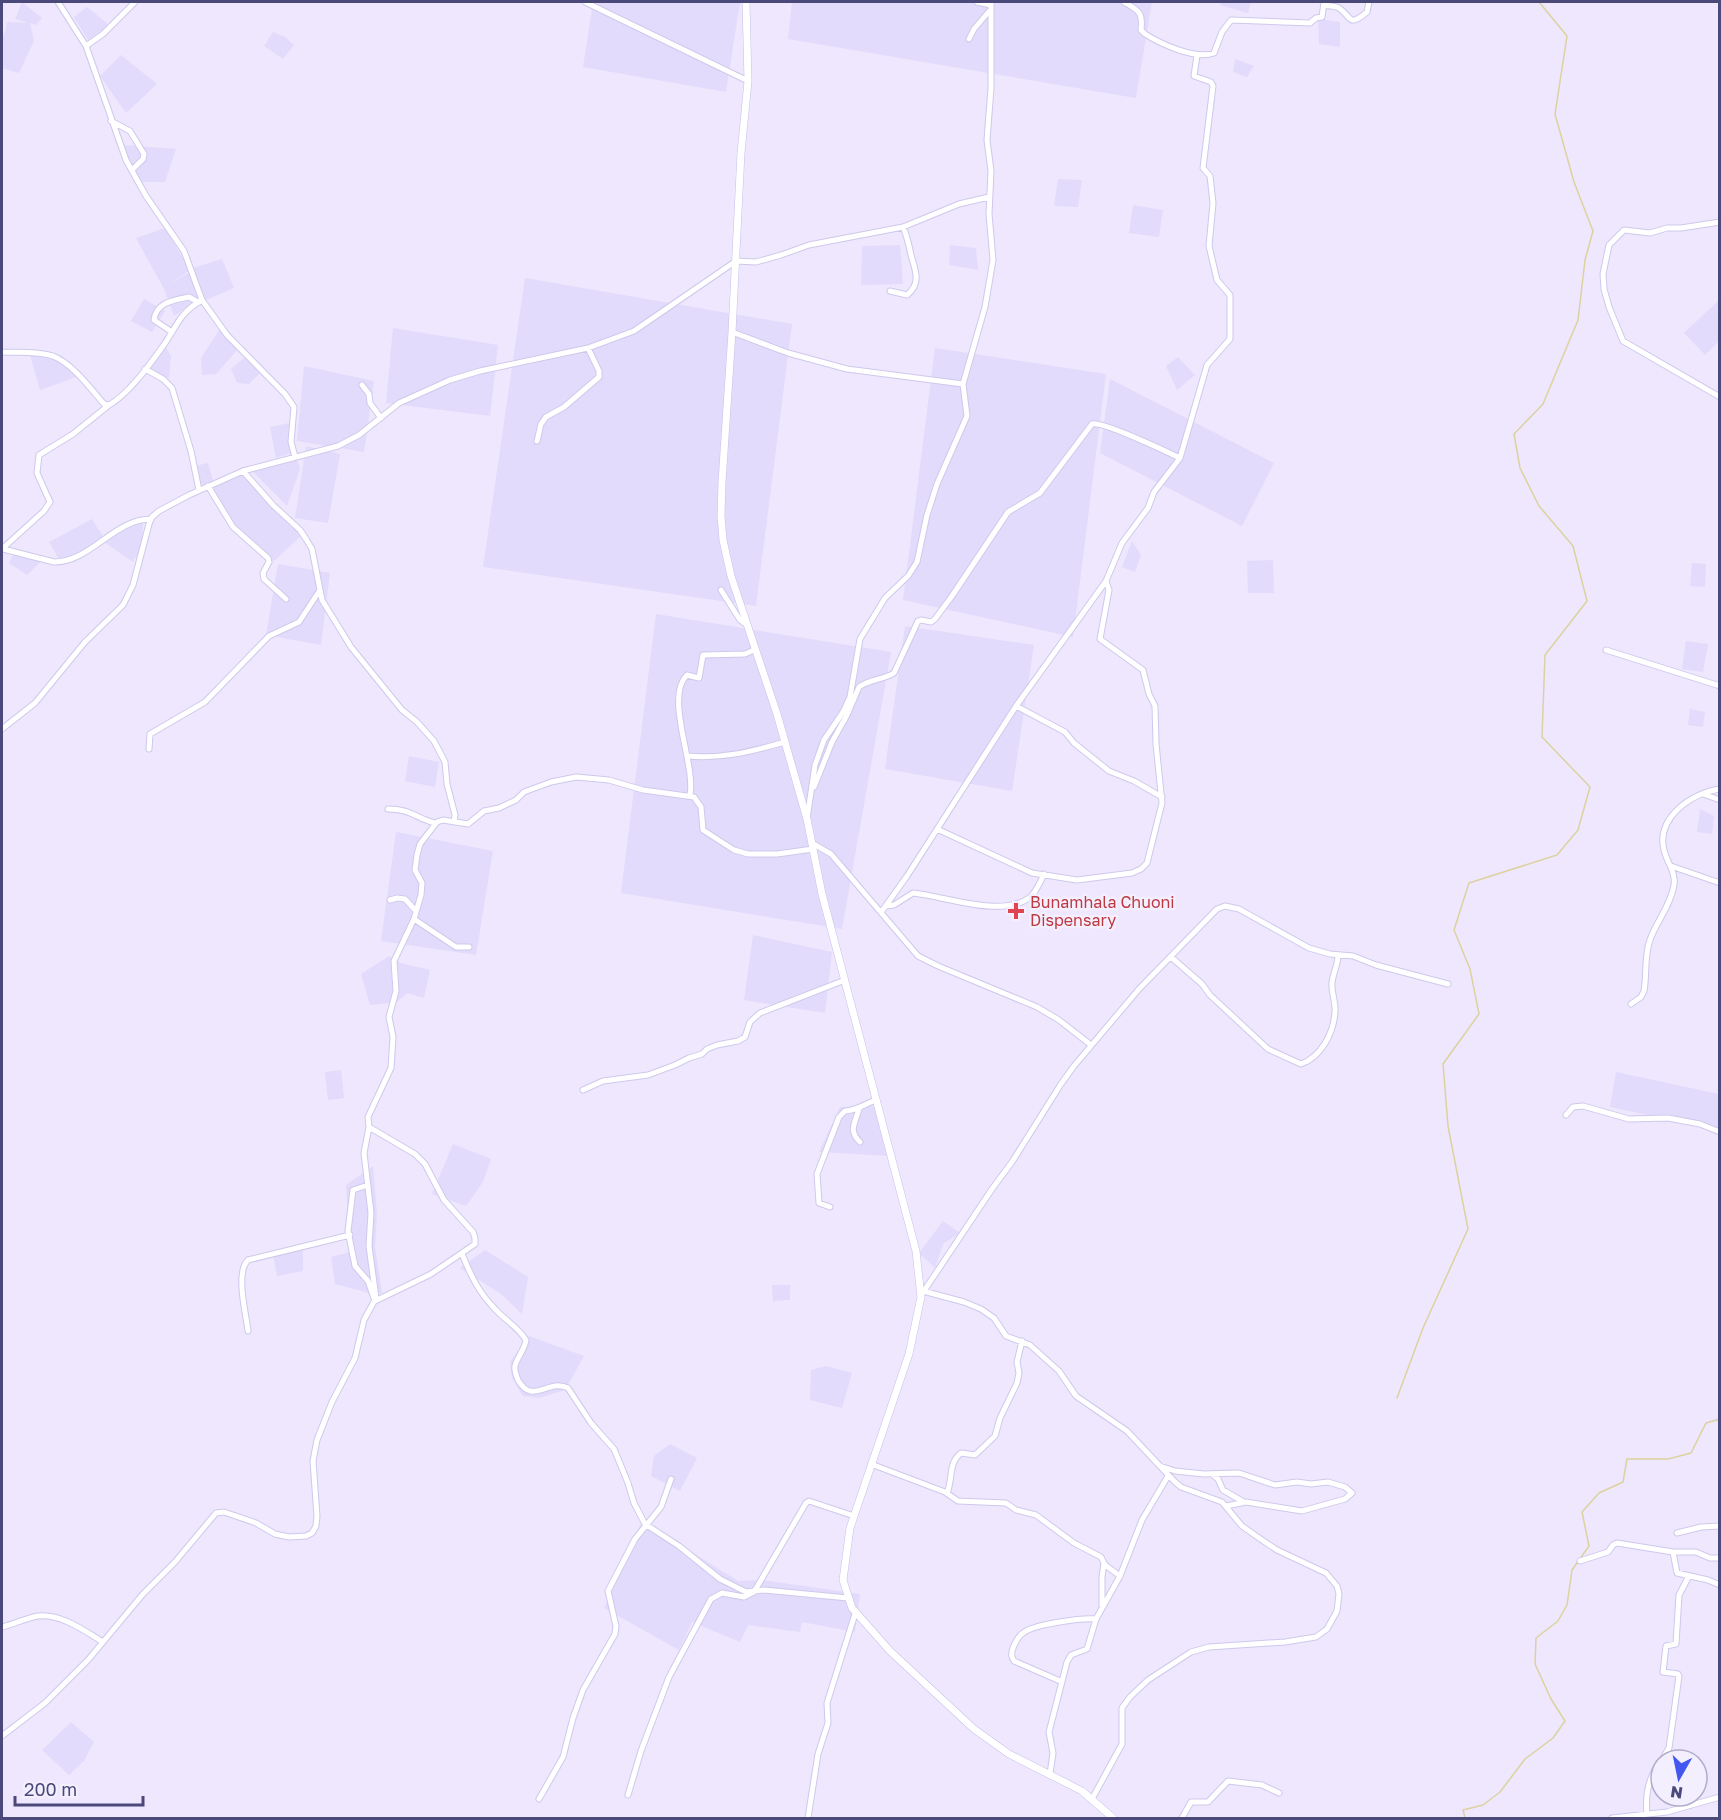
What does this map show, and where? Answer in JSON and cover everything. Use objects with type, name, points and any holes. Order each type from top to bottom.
[{"type":"street","points":[[58,2],[86,46],[122,153],[146,196],[184,251],[200,301],[227,335],[291,402],[294,414],[291,442],[295,457]]},
{"type":"street","points":[[86,46],[103,34],[135,2]]},
{"type":"street","points":[[585,2],[748,81]]},
{"type":"street","points":[[746,2],[748,81],[741,153],[721,516],[729,565],[807,819],[822,894],[916,1251],[922,1293],[909,1354],[850,1528],[843,1580],[855,1614],[902,1663],[974,1729],[1009,1754],[1082,1791],[1113,1818]]},
{"type":"street","points":[[976,2],[991,5]]},
{"type":"street","points":[[1124,2],[1140,13],[1143,18],[1141,30],[1144,34],[1181,51],[1197,55],[1213,54],[1222,32],[1233,19],[1310,23],[1322,17],[1324,3],[1338,8],[1348,19],[1352,20],[1360,18],[1367,12],[1369,2]]},
{"type":"street","points":[[969,39],[991,5]]},
{"type":"street","points":[[807,819],[815,765],[824,740],[850,697],[860,639],[885,598],[908,576],[917,562],[926,520],[938,484],[967,416],[963,384],[988,294],[993,260],[989,197],[991,171],[987,140],[990,101],[991,5]]},
{"type":"street","points":[[882,911],[938,829],[1016,706],[1106,580],[1122,543],[1148,508],[1154,492],[1180,458],[1207,365],[1225,347],[1231,334],[1230,296],[1217,280],[1209,246],[1213,203],[1210,176],[1203,168],[1213,86],[1211,82],[1194,76],[1197,55]]},
{"type":"street","points":[[111,121],[130,131],[144,154],[143,159],[132,170]]},
{"type":"street","points":[[2,729],[35,703],[85,642],[123,604],[133,585],[151,519],[174,502],[243,471],[338,446],[359,435],[399,403],[450,380],[480,371],[588,348],[634,331],[736,261],[756,262],[809,245],[903,227],[959,204],[989,197]]},
{"type":"street","points":[[1719,222],[1667,228],[1650,233],[1623,230],[1609,245],[1603,274],[1609,307],[1624,342],[1719,396]]},
{"type":"street","points":[[890,291],[907,295],[914,290],[917,280],[916,268],[903,227]]},
{"type":"street","points":[[172,332],[154,320],[157,309],[166,303],[189,297],[200,301]]},
{"type":"street","points":[[2,549],[44,511],[50,502],[37,473],[39,455],[73,434],[114,402],[163,346],[182,314],[200,301]]},
{"type":"street","points":[[732,332],[788,353],[846,369],[963,384]]},
{"type":"street","points":[[537,441],[541,424],[546,417],[564,407],[599,377],[599,371],[588,348]]},
{"type":"street","points":[[2,352],[42,354],[56,358],[76,373],[104,404],[109,405]]},
{"type":"street","points":[[145,369],[163,379],[172,388],[191,451],[199,490]]},
{"type":"street","points":[[362,385],[369,394],[370,403],[381,418]]},
{"type":"street","points":[[810,797],[832,742],[847,716],[859,687],[894,673],[918,621],[933,621],[1008,512],[1040,493],[1092,424],[1098,423],[1180,458]]},
{"type":"street","points":[[243,471],[273,506],[303,534],[312,549],[323,602],[336,623],[365,665],[402,710],[434,741],[445,762],[447,786],[455,815],[454,822]]},
{"type":"street","points":[[208,486],[233,527],[268,558],[269,562],[263,573],[264,579],[286,599]]},
{"type":"street","points":[[2,549],[62,562],[91,549],[128,525],[140,520],[151,519]]},
{"type":"street","points":[[938,829],[1027,871],[1077,880],[1132,873],[1141,869],[1149,857],[1160,812],[1156,712],[1143,672],[1100,639],[1109,590],[1106,580]]},
{"type":"street","points":[[149,748],[150,734],[205,702],[269,636],[299,622],[320,590]]},
{"type":"street","points":[[721,590],[740,620],[747,625]]},
{"type":"street","points":[[690,795],[691,781],[681,734],[682,681],[687,675],[699,678],[703,655],[745,654],[754,650]]},
{"type":"street","points":[[1606,650],[1719,686]]},
{"type":"street","points":[[1016,706],[1065,732],[1074,743],[1109,771],[1134,781],[1161,797]]},
{"type":"street","points":[[687,756],[738,755],[785,742]]},
{"type":"street","points":[[388,809],[409,811],[424,820],[435,823],[443,820],[468,824],[484,812],[516,800],[524,792],[551,782],[576,777],[609,780],[657,792],[690,795],[698,800],[701,807],[703,830],[734,850],[763,855],[813,846],[831,854],[882,911],[911,948],[926,961],[1037,1007],[1059,1020],[1091,1045]]},
{"type":"street","points":[[1631,1004],[1641,997],[1644,991],[1648,944],[1674,887],[1674,876],[1663,846],[1668,819],[1684,805],[1703,794],[1719,789]]},
{"type":"street","points":[[1703,794],[1719,800]]},
{"type":"street","points":[[2,1736],[45,1703],[88,1660],[216,1513],[224,1512],[256,1523],[275,1534],[285,1536],[299,1537],[312,1533],[316,1526],[313,1473],[317,1440],[332,1402],[355,1358],[364,1320],[375,1301],[375,1283],[369,1246],[371,1213],[364,1153],[369,1127],[368,1117],[388,1077],[393,1056],[393,1037],[389,1017],[396,991],[395,957],[414,919],[422,886],[415,870],[418,849],[435,823]]},
{"type":"street","points":[[1671,866],[1719,883]]},
{"type":"street","points":[[886,906],[913,893],[986,905],[1013,904],[1031,896],[1044,874]]},
{"type":"street","points":[[390,900],[405,899],[416,911]]},
{"type":"street","points":[[922,1293],[1024,1145],[1061,1084],[1139,989],[1217,909],[1225,906],[1239,909],[1303,946],[1338,955],[1353,956],[1376,965],[1448,984]]},
{"type":"street","points":[[414,919],[456,947],[469,947]]},
{"type":"street","points":[[1171,957],[1268,1049],[1302,1064],[1313,1059],[1323,1047],[1333,1024],[1336,1009],[1332,996],[1332,981],[1338,966],[1338,955]]},
{"type":"street","points":[[583,1090],[603,1081],[648,1075],[702,1054],[717,1045],[738,1041],[745,1037],[750,1022],[760,1013],[845,980]]},
{"type":"street","points":[[860,1142],[852,1129],[859,1109],[876,1100]]},
{"type":"street","points":[[1566,1114],[1573,1107],[1583,1106],[1629,1119],[1668,1118],[1700,1124],[1719,1132]]},
{"type":"street","points":[[830,1207],[819,1203],[817,1174],[841,1114],[845,1111],[859,1109]]},
{"type":"street","points":[[369,1127],[415,1154],[425,1164],[444,1200],[466,1223],[475,1238],[472,1247],[462,1254],[411,1285],[375,1301]]},
{"type":"street","points":[[368,1185],[352,1190],[348,1226],[355,1266],[368,1281],[375,1301]]},
{"type":"street","points":[[248,1331],[242,1269],[248,1260],[350,1235]]},
{"type":"street","points":[[462,1254],[476,1287],[498,1313],[518,1329],[526,1340],[515,1367],[520,1383],[526,1389],[534,1392],[556,1385],[568,1388],[591,1423],[614,1449],[634,1503],[645,1524],[679,1546],[720,1579],[742,1591],[754,1592]]},
{"type":"street","points":[[922,1293],[964,1302],[981,1309],[994,1318],[1006,1336],[1022,1341],[1043,1355],[1059,1371],[1076,1396],[1127,1431],[1156,1464],[1181,1487],[1214,1498],[1227,1506],[1242,1526],[1259,1538],[1277,1550],[1318,1568],[1334,1581],[1339,1594],[1334,1619],[1327,1629],[1311,1639],[1209,1647],[1191,1652],[1148,1680],[1122,1708],[1122,1744],[1092,1799]]},
{"type":"street","points":[[947,1493],[957,1456],[961,1453],[975,1455],[995,1436],[1000,1418],[1017,1383],[1019,1373],[1017,1362],[1022,1341]]},
{"type":"street","points":[[872,1464],[947,1493],[958,1501],[1006,1503],[1016,1509],[1036,1515],[1074,1543],[1101,1557],[1104,1563],[1120,1576]]},
{"type":"street","points":[[1156,1464],[1175,1471],[1212,1474],[1239,1473],[1275,1485],[1328,1482],[1345,1487],[1352,1493],[1345,1499],[1302,1511],[1244,1502],[1227,1506]]},
{"type":"street","points":[[1212,1474],[1218,1479],[1222,1490],[1244,1502]]},
{"type":"street","points":[[1050,1774],[1053,1753],[1049,1732],[1060,1682],[1069,1657],[1087,1649],[1096,1619],[1120,1576],[1142,1520],[1168,1476]]},
{"type":"street","points":[[539,1799],[563,1757],[583,1690],[615,1634],[616,1626],[610,1609],[608,1591],[635,1539],[661,1507],[671,1479]]},
{"type":"street","points":[[754,1592],[806,1503],[813,1501],[854,1516]]},
{"type":"street","points":[[1677,1533],[1701,1527],[1719,1526]]},
{"type":"street","points":[[1580,1561],[1608,1552],[1617,1543],[1673,1552],[1690,1551],[1709,1558],[1719,1558]]},
{"type":"street","points":[[1673,1552],[1676,1572],[1719,1585]]},
{"type":"street","points":[[1102,1607],[1104,1563]]},
{"type":"street","points":[[1670,1748],[1679,1676],[1664,1673],[1664,1651],[1666,1646],[1676,1644],[1678,1595],[1689,1576]]},
{"type":"street","points":[[628,1795],[641,1751],[669,1677],[711,1599],[717,1594],[725,1593],[744,1597],[762,1589],[848,1598]]},
{"type":"street","points":[[808,1818],[818,1754],[829,1715],[827,1703],[855,1614]]},
{"type":"street","points":[[2,1627],[36,1616],[47,1616],[67,1622],[103,1642]]},
{"type":"street","points":[[1060,1682],[1020,1666],[1014,1661],[1011,1653],[1020,1635],[1036,1626],[1096,1619]]},
{"type":"street","points":[[1182,1818],[1191,1802],[1208,1802],[1228,1781],[1262,1785],[1279,1793]]},
{"type":"street","points":[[1647,1814],[1649,1785]]},
{"type":"street","points":[[1612,1818],[1667,1812],[1719,1797]]},
{"type":"shaded area","points":[[22,2],[42,18],[36,25],[30,23],[34,41],[19,73],[2,68],[2,36],[4,36],[7,22],[28,23],[15,19]]},
{"type":"shaded area","points":[[593,2],[740,2],[726,92],[583,67]]},
{"type":"shaded area","points":[[792,2],[1152,2],[1136,98],[788,39]]},
{"type":"shaded area","points":[[1221,2],[1251,2],[1248,13],[1220,5]]},
{"type":"shaded area","points":[[87,7],[109,25],[88,40],[74,17]]},
{"type":"shaded area","points":[[1318,19],[1340,22],[1340,47],[1319,44]]},
{"type":"shaded area","points":[[273,32],[285,37],[294,45],[283,59],[264,46]]},
{"type":"shaded area","points":[[121,55],[157,84],[126,113],[100,76]]},
{"type":"shaded area","points":[[1235,59],[1254,66],[1247,77],[1233,72]]},
{"type":"shaded area","points":[[122,145],[176,149],[165,182],[140,182]]},
{"type":"shaded area","points":[[1058,179],[1082,180],[1078,207],[1054,206]]},
{"type":"shaded area","points":[[1133,205],[1163,210],[1159,237],[1129,233]]},
{"type":"shaded area","points":[[165,228],[190,270],[169,285],[191,271],[201,297],[174,316],[164,289],[136,238]]},
{"type":"shaded area","points":[[900,245],[903,284],[861,285],[862,246]]},
{"type":"shaded area","points":[[950,245],[976,248],[978,270],[949,265]]},
{"type":"shaded area","points":[[222,259],[234,288],[206,300],[193,268]]},
{"type":"shaded area","points":[[525,278],[792,324],[756,606],[483,567]]},
{"type":"shaded area","points":[[144,299],[165,311],[152,332],[131,321]]},
{"type":"shaded area","points":[[1719,300],[1719,341],[1705,355],[1684,333]]},
{"type":"shaded area","points":[[393,328],[498,345],[490,416],[386,403]]},
{"type":"shaded area","points":[[220,329],[238,349],[216,374],[202,375],[201,358]]},
{"type":"shaded area","points":[[163,342],[171,356],[169,378],[146,369]]},
{"type":"shaded area","points":[[935,348],[1106,374],[1073,637],[903,600]]},
{"type":"shaded area","points":[[30,355],[57,360],[76,377],[40,390]]},
{"type":"shaded area","points":[[245,357],[261,372],[249,384],[237,383],[231,369]]},
{"type":"shaded area","points":[[1178,357],[1195,375],[1177,390],[1166,366]]},
{"type":"shaded area","points":[[304,366],[374,381],[364,452],[297,441]]},
{"type":"shaded area","points":[[1110,379],[1274,463],[1242,526],[1100,453]]},
{"type":"shaded area","points":[[289,423],[291,453],[276,458],[270,427]]},
{"type":"shaded area","points":[[306,446],[340,454],[328,523],[295,518]]},
{"type":"shaded area","points":[[296,456],[300,469],[287,506],[249,468]]},
{"type":"shaded area","points":[[208,463],[213,481],[201,485],[195,466]]},
{"type":"shaded area","points":[[246,472],[281,511],[273,520],[283,510],[302,535],[274,561],[233,522],[211,487]]},
{"type":"shaded area","points":[[92,519],[104,538],[61,563],[49,542]]},
{"type":"shaded area","points":[[143,519],[142,546],[133,562],[104,542],[122,526]]},
{"type":"shaded area","points":[[1132,541],[1141,555],[1135,572],[1122,567]]},
{"type":"shaded area","points":[[16,549],[45,558],[27,575],[9,563]]},
{"type":"shaded area","points":[[1273,560],[1274,593],[1248,593],[1247,561]]},
{"type":"shaded area","points":[[1692,563],[1706,564],[1705,587],[1690,586]]},
{"type":"shaded area","points":[[278,564],[330,573],[321,645],[266,635]]},
{"type":"shaded area","points":[[656,614],[891,652],[842,929],[621,893]]},
{"type":"shaded area","points":[[905,626],[1034,645],[1012,791],[885,769]]},
{"type":"shaded area","points":[[1686,641],[1708,644],[1703,672],[1682,669]]},
{"type":"shaded area","points":[[1690,709],[1705,712],[1703,727],[1688,725]]},
{"type":"shaded area","points":[[409,756],[439,762],[435,787],[405,781]]},
{"type":"shaded area","points":[[1700,809],[1714,816],[1712,834],[1697,832]]},
{"type":"shaded area","points":[[396,832],[493,851],[476,955],[381,941]]},
{"type":"shaded area","points":[[753,935],[832,952],[825,1013],[744,1000]]},
{"type":"shaded area","points":[[389,956],[401,963],[430,970],[424,998],[407,993],[397,1002],[370,1005],[361,974]]},
{"type":"shaded area","points":[[341,1070],[344,1098],[328,1100],[325,1072]]},
{"type":"shaded area","points":[[1616,1072],[1719,1094],[1719,1130],[1610,1107]]},
{"type":"shaded area","points":[[876,1106],[888,1156],[819,1152],[840,1107]]},
{"type":"shaded area","points":[[453,1144],[491,1159],[483,1182],[466,1206],[432,1194]]},
{"type":"shaded area","points":[[373,1166],[377,1214],[375,1246],[382,1293],[373,1294],[335,1284],[331,1257],[350,1252],[346,1185]]},
{"type":"shaded area","points":[[943,1221],[960,1233],[943,1244],[935,1268],[919,1253]]},
{"type":"shaded area","points":[[289,1246],[303,1248],[303,1271],[277,1276],[273,1253]]},
{"type":"shaded area","points":[[485,1250],[528,1277],[522,1314],[501,1294],[460,1268]]},
{"type":"shaded area","points":[[772,1285],[790,1285],[790,1300],[773,1301]]},
{"type":"shaded area","points":[[529,1336],[584,1356],[565,1390],[539,1398],[523,1396],[512,1378],[510,1362]]},
{"type":"shaded area","points":[[826,1366],[852,1373],[842,1408],[810,1400],[811,1370]]},
{"type":"shaded area","points":[[670,1444],[697,1458],[680,1491],[651,1476],[654,1456]]},
{"type":"shaded area","points":[[642,1521],[738,1581],[762,1580],[860,1594],[855,1632],[802,1622],[800,1632],[748,1625],[740,1642],[692,1622],[679,1650],[604,1608]]},
{"type":"shaded area","points":[[71,1722],[94,1742],[84,1761],[69,1775],[42,1750]]},
{"type":"waterway","points":[[1397,1398],[1423,1328],[1468,1229],[1448,1126],[1443,1064],[1479,1014],[1470,969],[1454,930],[1469,883],[1557,855],[1578,830],[1590,787],[1542,737],[1545,655],[1587,601],[1573,546],[1539,506],[1520,468],[1514,434],[1543,404],[1578,320],[1585,260],[1593,231],[1574,182],[1555,114],[1567,36],[1539,2]]},
{"type":"waterway","points":[[1465,1818],[1463,1810],[1483,1805],[1500,1792],[1525,1759],[1553,1738],[1565,1721],[1551,1699],[1535,1664],[1536,1638],[1558,1621],[1567,1605],[1572,1570],[1589,1546],[1582,1512],[1599,1493],[1623,1482],[1627,1459],[1668,1459],[1691,1453],[1706,1423],[1720,1419]]},
{"type":"place","name":"Bunamhala Chuoni Dispensary","points":[[1016,911]]}]
